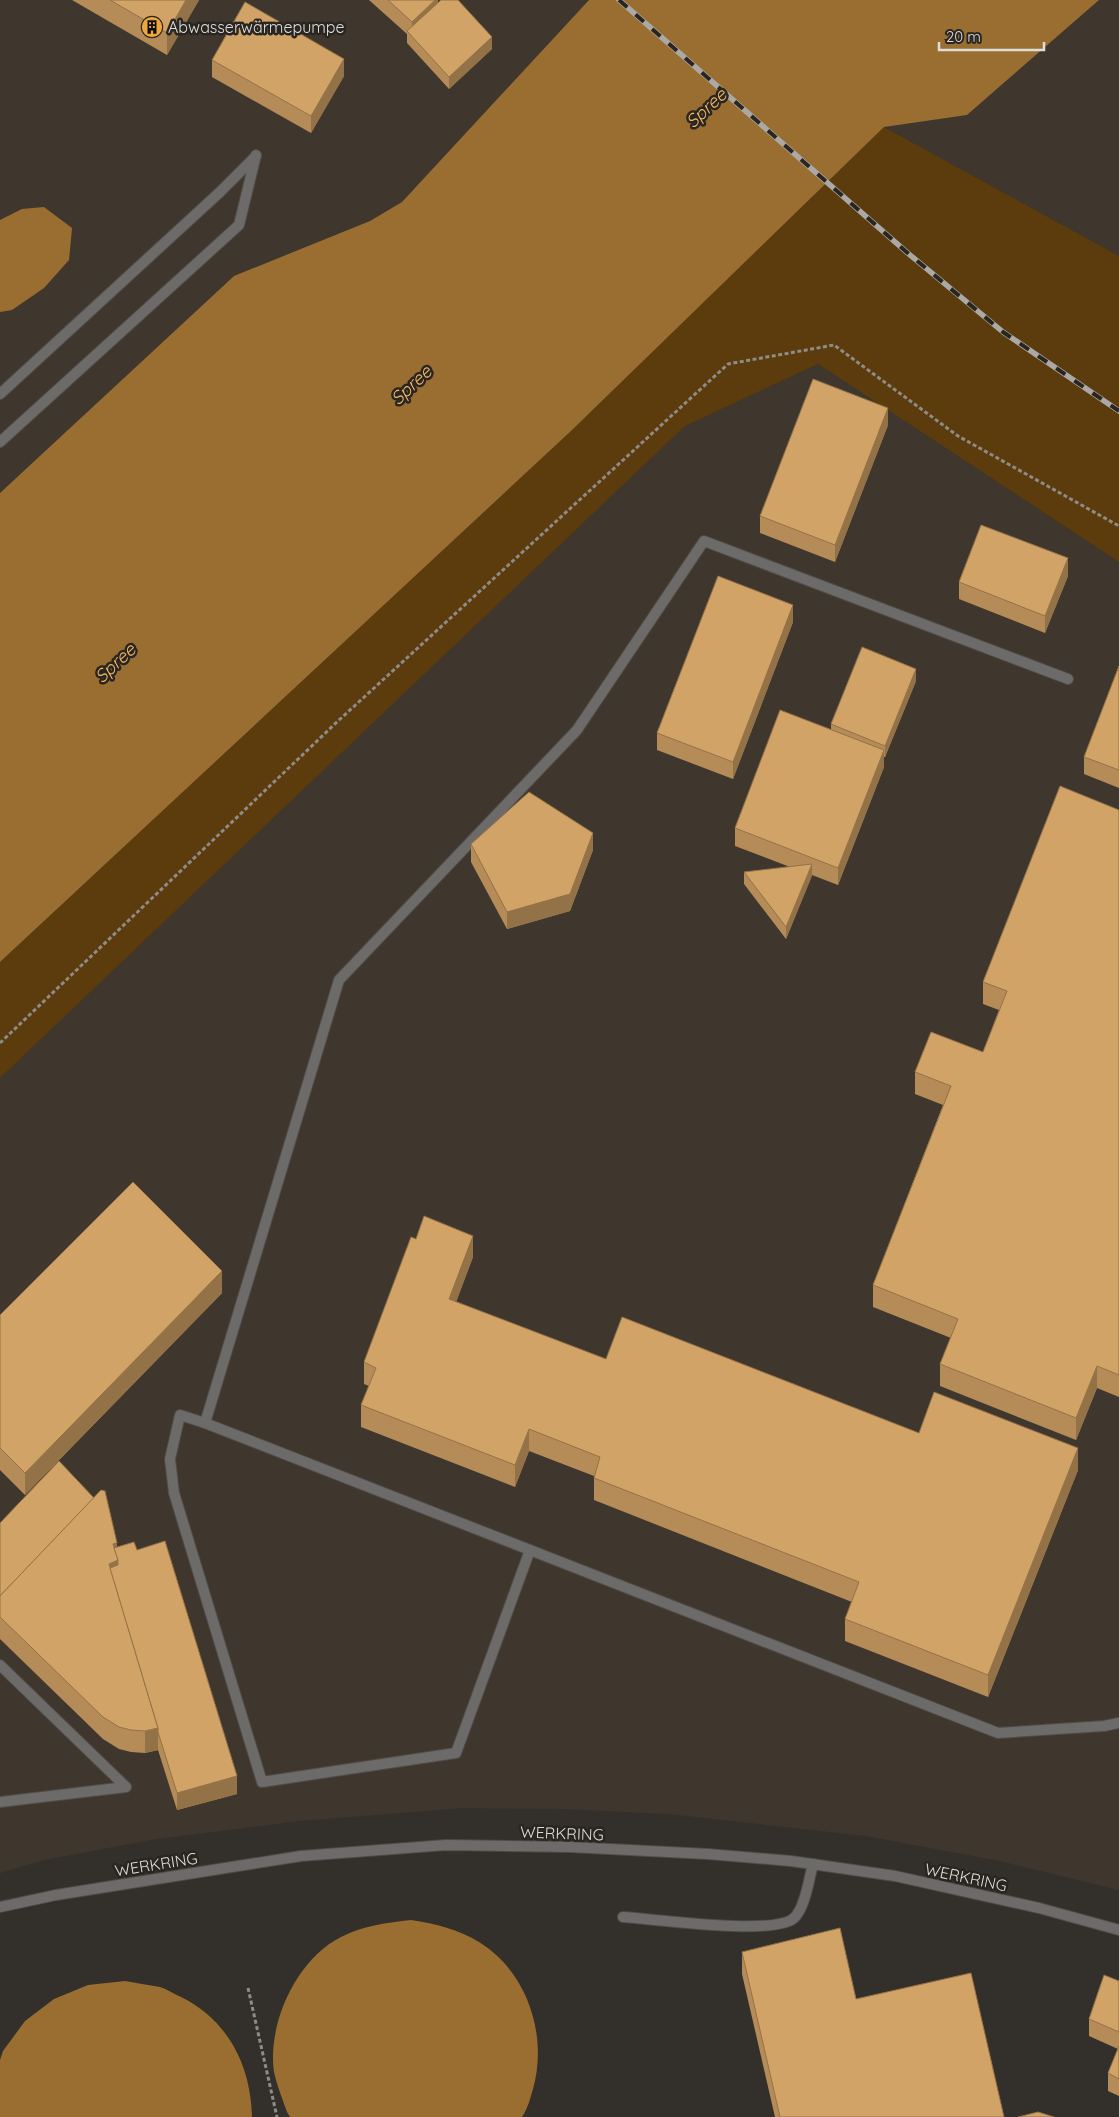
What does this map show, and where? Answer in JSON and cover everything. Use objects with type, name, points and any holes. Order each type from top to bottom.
[{"type":"street","points":[[0,394],[220,192],[256,156],[239,225],[0,442]]},
{"type":"street","points":[[204,1423],[339,980],[577,730],[704,542],[1068,678]]},
{"type":"street","points":[[530,1550],[456,1753],[262,1782],[174,1493],[170,1459],[180,1415],[204,1423],[998,1732],[1104,1726],[1119,1723]]},
{"type":"street","points":[[0,1665],[126,1787],[0,1802]]},
{"type":"street","name":"WERKRING","points":[[0,1907],[56,1895],[301,1856],[446,1845],[570,1847],[708,1854],[813,1864],[895,1876],[1039,1908],[1119,1930]]},
{"type":"street","points":[[623,1917],[752,1927],[779,1925],[794,1918],[803,1904],[813,1864]]},
{"type":"path","points":[[0,1043],[338,722],[728,364],[834,345],[958,436],[1119,526]]},
{"type":"path","points":[[248,1988],[276,2117]]},
{"type":"shaded area","points":[[0,0],[589,0],[402,202],[370,221],[234,276],[0,493]]},
{"type":"shaded area","points":[[1099,0],[1119,0],[1119,256],[884,127],[967,115]]},
{"type":"shaded area","points":[[884,127],[1119,256],[1119,562],[818,364],[685,426],[0,1078],[0,962],[571,431]]},
{"type":"shaded area","points":[[818,364],[1119,562],[1119,1890],[1000,1861],[866,1836],[669,1814],[567,1809],[462,1808],[299,1821],[156,1839],[44,1860],[0,1873],[0,1078],[685,426]]},
{"type":"water","name":"Spree","points":[[589,0],[1099,0],[967,115],[884,127],[571,431],[0,962],[0,493],[234,276],[370,221],[402,202]]},
{"type":"water","points":[[44,207],[72,228],[69,260],[44,288],[12,310],[0,312],[0,220],[22,209]]},
{"type":"water","points":[[411,1920],[446,1928],[479,1942],[496,1955],[510,1970],[522,1988],[530,2007],[538,2048],[537,2069],[533,2089],[522,2117],[290,2117],[275,2077],[273,2053],[275,2033],[281,2014],[288,1994],[299,1976],[311,1960],[325,1947],[341,1937],[367,1927]]},
{"type":"water","points":[[125,1981],[165,1989],[198,2007],[212,2018],[234,2046],[241,2063],[251,2098],[252,2117],[0,2117],[0,2060],[3,2051],[25,2021],[54,1999],[88,1985]]},
{"type":"building","points":[[110,0],[186,0],[167,33]]},
{"type":"building","points":[[388,0],[435,0],[412,22]]},
{"type":"building","points":[[441,0],[458,0],[492,37],[449,77],[407,31]]},
{"type":"building","points":[[245,2],[344,59],[311,116],[212,60]]},
{"type":"building","points":[[813,379],[888,408],[835,545],[760,516]]},
{"type":"building","points":[[981,525],[1068,558],[1045,616],[959,582]]},
{"type":"building","points":[[718,576],[793,605],[733,762],[657,733]]},
{"type":"building","points":[[862,647],[916,669],[885,746],[831,724]]},
{"type":"building","points":[[1119,666],[1119,770],[1084,757]]},
{"type":"building","points":[[780,710],[884,750],[838,868],[735,828]]},
{"type":"building","points":[[1060,786],[1119,810],[1119,1375],[1097,1366],[1076,1418],[940,1364],[958,1319],[873,1285],[951,1086],[915,1072],[931,1032],[983,1052],[1007,991],[983,982]]},
{"type":"building","points":[[529,792],[593,833],[570,894],[507,912],[471,844]]},
{"type":"building","points":[[812,864],[786,927],[744,872]]},
{"type":"building","points":[[133,1182],[222,1271],[25,1473],[0,1448],[0,1315]]},
{"type":"building","points":[[424,1216],[473,1236],[449,1299],[606,1359],[622,1317],[919,1433],[934,1392],[1078,1448],[988,1675],[845,1619],[859,1582],[594,1478],[600,1457],[529,1429],[515,1465],[361,1405],[376,1368],[364,1362],[411,1237],[416,1239]]},
{"type":"building","points":[[59,1461],[94,1498],[0,1596],[0,1523]]},
{"type":"building","points":[[101,1490],[105,1491],[117,1543],[113,1544],[118,1560],[109,1564],[158,1728],[145,1731],[119,1727],[103,1717],[0,1617],[0,1596]]},
{"type":"building","points":[[165,1541],[237,1776],[177,1793],[110,1568],[118,1565],[114,1548],[134,1542],[137,1550]]},
{"type":"building","points":[[840,1928],[856,1999],[971,1973],[1004,2117],[780,2117],[742,1952]]},
{"type":"building","points":[[1104,1975],[1119,1981],[1119,2032],[1089,2019]]},
{"type":"building","points":[[1119,2046],[1119,2079],[1108,2073]]},
{"type":"building","points":[[1038,2112],[1054,2117],[1018,2117]]},
{"type":"railway","points":[[619,0],[910,255],[1003,332],[1119,411]]},
{"type":"place","name":"Abwasserwärmepumpe","points":[[152,27]]}]
